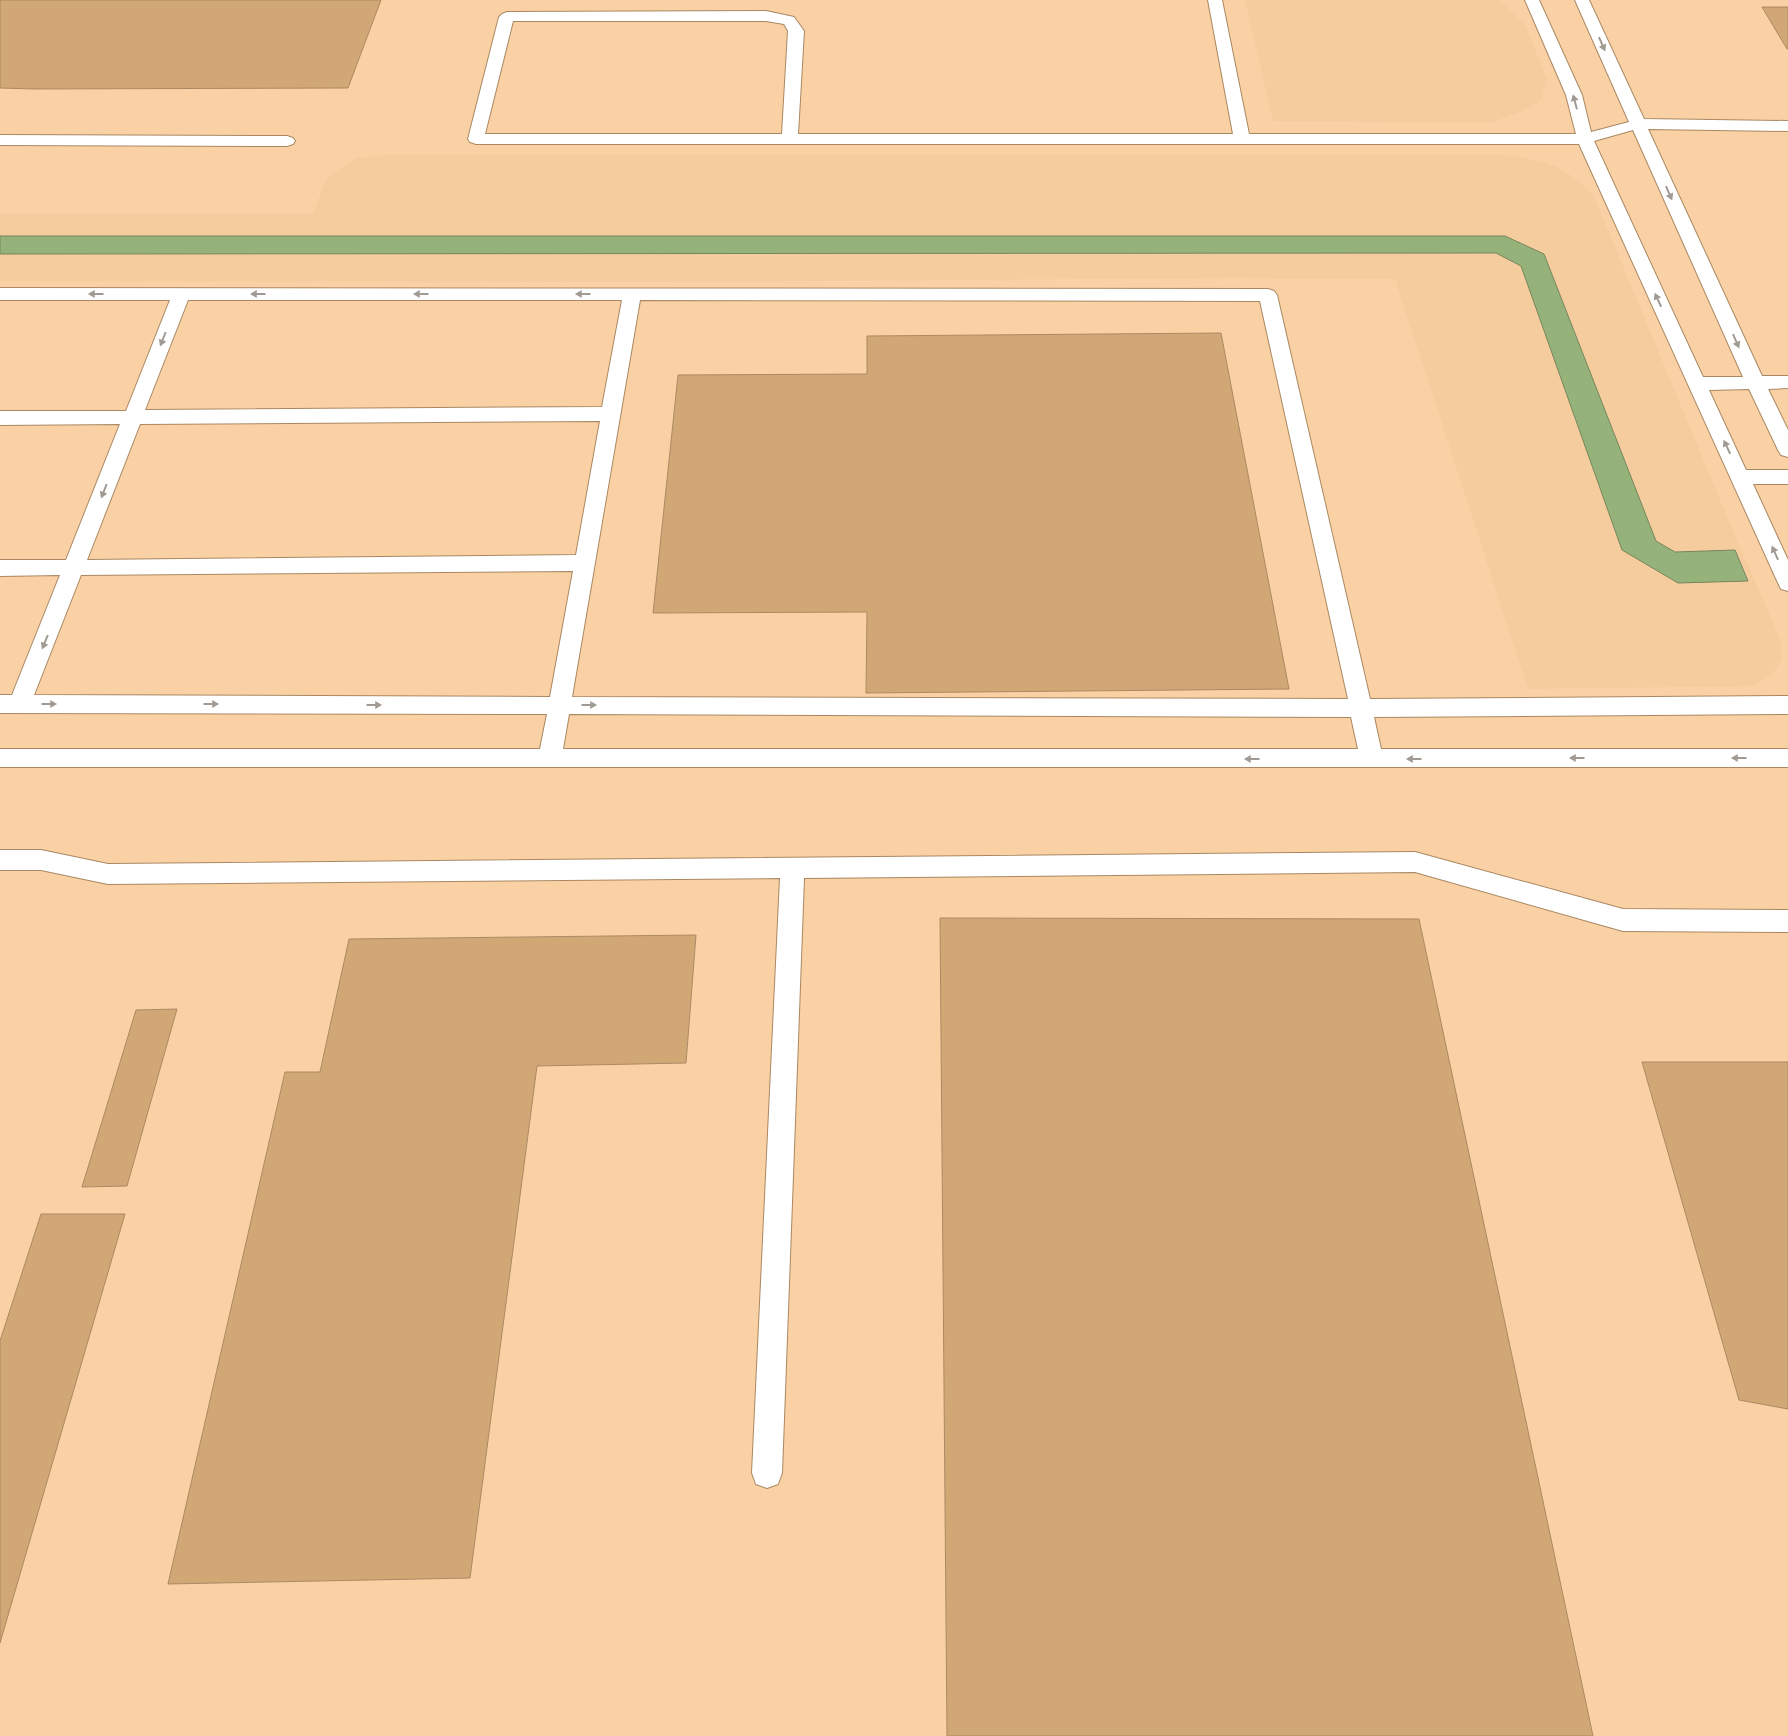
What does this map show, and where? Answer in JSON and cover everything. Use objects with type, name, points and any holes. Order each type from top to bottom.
[{"type":"lane","points":[[1215,0],[1242,139]]},
{"type":"lane","points":[[1532,0],[1574,96],[1585,139],[1788,583]]},
{"type":"lane","points":[[1582,0],[1755,382],[1788,450]]},
{"type":"lane","points":[[790,139],[796,31],[788,20],[756,16],[508,16],[476,139],[790,139],[1585,139],[1638,124],[1788,126]]},
{"type":"lane","points":[[0,140],[286,141]]},
{"type":"lane","points":[[0,294],[1268,295],[1372,759]]},
{"type":"lane","points":[[181,294],[74,567],[10,704],[1361,708],[1788,705]]},
{"type":"lane","points":[[550,758],[632,294]]},
{"type":"lane","points":[[1697,384],[1788,382]]},
{"type":"lane","points":[[0,418],[611,414]]},
{"type":"lane","points":[[1741,477],[1788,477]]},
{"type":"lane","points":[[0,568],[585,563]]},
{"type":"lane","points":[[0,758],[1788,758]]},
{"type":"lane","points":[[0,860],[41,860],[108,874],[1415,862],[1623,920],[1788,921]]},
{"type":"lane","points":[[767,1473],[792,869]]},
{"type":"shaded area","points":[[0,0],[1788,0],[1788,1736],[0,1736]]},
{"type":"shaded area","points":[[1245,0],[1500,0],[1525,24],[1547,79],[1541,100],[1518,113],[1489,123],[1273,121]]},
{"type":"shaded area","points":[[388,155],[1505,155],[1543,162],[1563,170],[1593,194],[1738,543],[1780,638],[1782,659],[1772,675],[1753,686],[1528,689],[1395,279],[1239,278],[647,282],[0,281],[0,254],[1496,253],[1521,266],[1622,550],[1748,581],[1735,550],[1675,552],[1656,541],[1544,254],[1505,236],[0,236],[0,214],[313,214],[326,179],[356,158]]},
{"type":"shaded area","points":[[0,236],[1505,236],[1544,254],[1656,541],[1675,552],[1735,550],[1748,581],[1678,583],[1622,550],[1521,266],[1496,253],[0,254]]},
{"type":"building","points":[[0,0],[381,0],[348,88],[33,89],[0,88]]},
{"type":"building","points":[[1762,7],[1788,7],[1788,49],[1787,49]]},
{"type":"building","points":[[1221,333],[1289,689],[866,693],[867,612],[653,613],[678,375],[867,374],[867,336]]},
{"type":"building","points":[[940,918],[1419,919],[1593,1736],[947,1736]]},
{"type":"building","points":[[696,935],[686,1063],[537,1066],[470,1578],[168,1584],[285,1072],[320,1072],[349,939]]},
{"type":"building","points":[[177,1009],[127,1186],[82,1187],[136,1010]]},
{"type":"building","points":[[1642,1062],[1788,1062],[1788,1409],[1739,1400]]},
{"type":"building","points":[[41,1214],[125,1214],[0,1643],[0,1341]]}]
